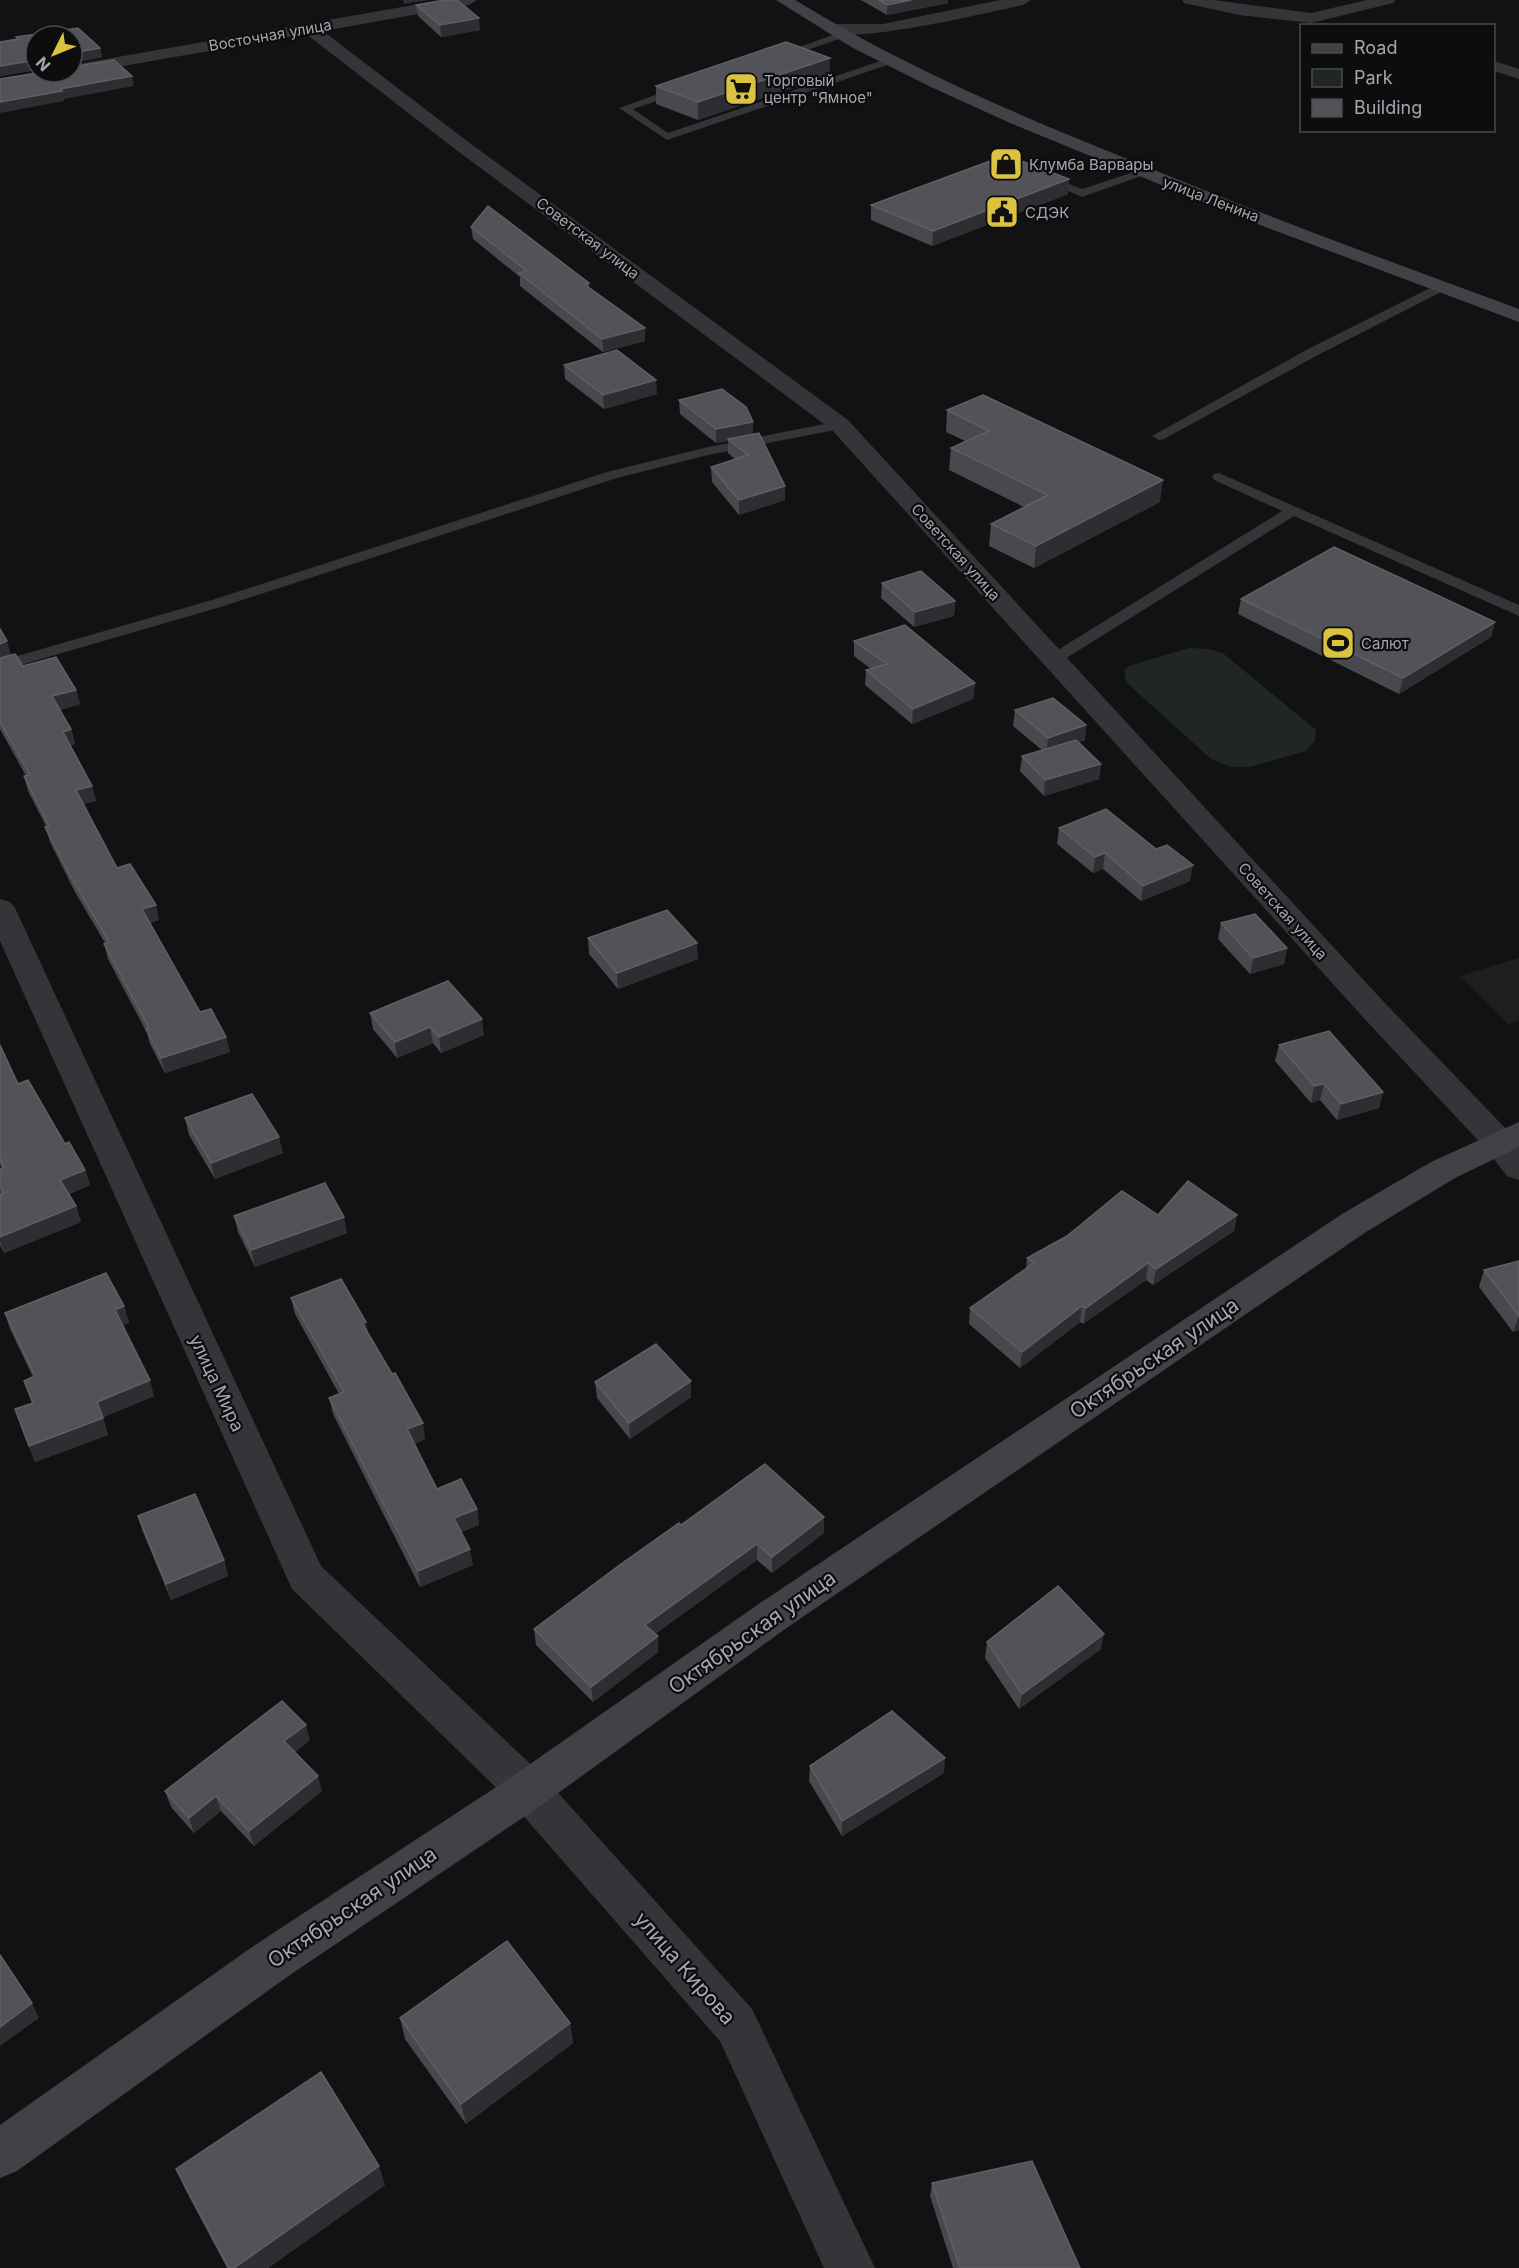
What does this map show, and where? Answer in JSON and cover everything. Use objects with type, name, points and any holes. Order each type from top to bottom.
[{"type":"street","name":"Восточная улица","points":[[84,68],[469,0]]},
{"type":"street","name":"улица Ленина","points":[[784,0],[888,61],[1007,116],[1143,172],[1519,316]]},
{"type":"street","points":[[836,32],[883,29],[1023,0]]},
{"type":"street","points":[[1190,0],[1336,24]]},
{"type":"street","points":[[1311,18],[1387,0]]},
{"type":"street","name":"Советская улица","points":[[309,28],[461,145],[840,425],[1371,1008],[1512,1147]]},
{"type":"street","points":[[1495,66],[1519,74]]},
{"type":"street","name":"улица Мира","points":[[0,908],[306,1577],[528,1790]]},
{"type":"street","name":"Октябрьская улица","points":[[0,2154],[271,1960],[528,1790],[774,1615],[1354,1223],[1443,1170],[1512,1147]]},
{"type":"street","name":"улица Кирова","points":[[528,1790],[736,2025],[850,2268]]},
{"type":"lane","points":[[765,61],[836,32]]},
{"type":"lane","points":[[689,86],[624,108],[667,136],[888,61]]},
{"type":"lane","points":[[1029,172],[1082,194],[1143,172]]},
{"type":"lane","points":[[1159,436],[1313,352],[1440,287]]},
{"type":"lane","points":[[0,666],[218,603],[612,475],[708,451],[840,425]]},
{"type":"lane","points":[[1219,477],[1519,610]]},
{"type":"lane","points":[[1054,659],[1293,510]]},
{"type":"shaded area","points":[[1519,958],[1519,1021],[1508,1024],[1459,976]]},
{"type":"green space","points":[[1189,648],[1210,649],[1224,654],[1316,730],[1315,740],[1306,751],[1250,767],[1231,767],[1211,759],[1126,682],[1124,671],[1129,666]]},
{"type":"building","points":[[457,0],[479,18],[440,25],[416,5]]},
{"type":"building","points":[[879,0],[911,0],[887,5]]},
{"type":"building","points":[[84,33],[100,48],[84,51]]},
{"type":"building","points":[[24,36],[24,62],[0,66],[0,42],[18,39],[16,37]]},
{"type":"building","points":[[786,42],[830,58],[698,102],[656,86]]},
{"type":"building","points":[[114,60],[132,76],[0,102],[0,79],[24,75],[24,84],[84,84],[84,65]]},
{"type":"building","points":[[1006,155],[1069,179],[933,231],[871,205]]},
{"type":"building","points":[[488,206],[589,283],[584,284],[645,328],[602,339],[519,273],[527,271],[471,227]]},
{"type":"building","points":[[617,350],[656,380],[603,395],[564,365]]},
{"type":"building","points":[[722,389],[746,407],[753,422],[716,429],[679,400]]},
{"type":"building","points":[[983,395],[1163,480],[1036,546],[991,524],[1048,495],[951,448],[989,431],[947,410]]},
{"type":"building","points":[[759,433],[785,486],[739,500],[711,467],[748,455],[728,439]]},
{"type":"building","points":[[1334,547],[1495,622],[1403,678],[1241,599]]},
{"type":"building","points":[[921,571],[955,601],[915,612],[882,583]]},
{"type":"building","points":[[905,625],[975,683],[913,709],[866,670],[887,664],[854,641]]},
{"type":"building","points":[[0,629],[7,641],[0,644]]},
{"type":"building","points":[[15,654],[23,666],[56,657],[76,690],[52,696],[71,729],[63,732],[92,786],[76,790],[117,868],[130,864],[156,905],[142,909],[200,1012],[211,1009],[226,1037],[161,1058],[146,1029],[149,1028],[104,944],[109,942],[45,827],[49,826],[24,776],[30,775],[0,722],[0,658]]},
{"type":"building","points":[[1053,698],[1086,725],[1048,738],[1015,710]]},
{"type":"building","points":[[1076,740],[1101,764],[1045,780],[1022,756]]},
{"type":"building","points":[[1106,809],[1156,849],[1167,845],[1193,865],[1143,886],[1105,853],[1095,857],[1059,828]]},
{"type":"building","points":[[667,910],[697,943],[617,973],[588,938]]},
{"type":"building","points":[[1255,914],[1287,948],[1253,958],[1221,923]]},
{"type":"building","points":[[448,981],[482,1019],[439,1037],[430,1027],[395,1042],[370,1013]]},
{"type":"building","points":[[1329,1031],[1383,1092],[1341,1104],[1324,1084],[1314,1086],[1279,1045]]},
{"type":"building","points":[[0,1045],[18,1084],[28,1080],[65,1144],[69,1142],[85,1170],[60,1180],[76,1206],[0,1237],[0,1194],[4,1193],[0,1185],[0,1169],[4,1167],[0,1159]]},
{"type":"building","points":[[252,1094],[279,1137],[211,1163],[185,1118]]},
{"type":"building","points":[[1188,1181],[1237,1215],[1156,1269],[1148,1263],[1086,1308],[1082,1306],[1022,1352],[970,1308],[1034,1263],[1027,1258],[1067,1236],[1122,1191],[1158,1215]]},
{"type":"building","points":[[325,1183],[344,1217],[251,1250],[234,1216]]},
{"type":"building","points":[[1519,1261],[1519,1316],[1484,1270]]},
{"type":"building","points":[[106,1273],[124,1306],[115,1310],[150,1380],[97,1402],[103,1418],[29,1446],[15,1409],[33,1403],[24,1381],[35,1376],[5,1313]]},
{"type":"building","points":[[341,1279],[366,1322],[362,1323],[392,1374],[395,1373],[423,1423],[407,1429],[437,1489],[461,1479],[477,1509],[454,1518],[470,1549],[418,1571],[329,1398],[344,1392],[291,1298]]},
{"type":"building","points":[[656,1344],[691,1381],[629,1423],[595,1382]]},
{"type":"building","points":[[765,1464],[824,1517],[772,1557],[757,1544],[645,1625],[658,1636],[591,1687],[534,1629],[621,1564],[679,1523],[681,1525]]},
{"type":"building","points":[[195,1494],[224,1560],[166,1584],[138,1516]]},
{"type":"building","points":[[1058,1586],[1104,1634],[1022,1694],[987,1642]]},
{"type":"building","points":[[282,1701],[306,1725],[284,1741],[318,1776],[249,1831],[216,1796],[189,1818],[165,1791]]},
{"type":"building","points":[[892,1711],[945,1758],[842,1821],[810,1766]]},
{"type":"building","points":[[507,1941],[570,2023],[461,2104],[400,2018]]},
{"type":"building","points":[[0,1955],[32,2003],[0,2027]]},
{"type":"building","points":[[321,2072],[379,2166],[234,2268],[229,2268],[176,2169]]},
{"type":"building","points":[[1032,2161],[1080,2268],[960,2268],[932,2183]]},
{"type":"place","name":"Торговый центр \"Ямное\"","points":[[741,89]]},
{"type":"place","name":"Клумба Варвары","points":[[1006,164]]},
{"type":"place","name":"СДЭК","points":[[1002,212]]},
{"type":"place","name":"Салют","points":[[1338,643]]}]
